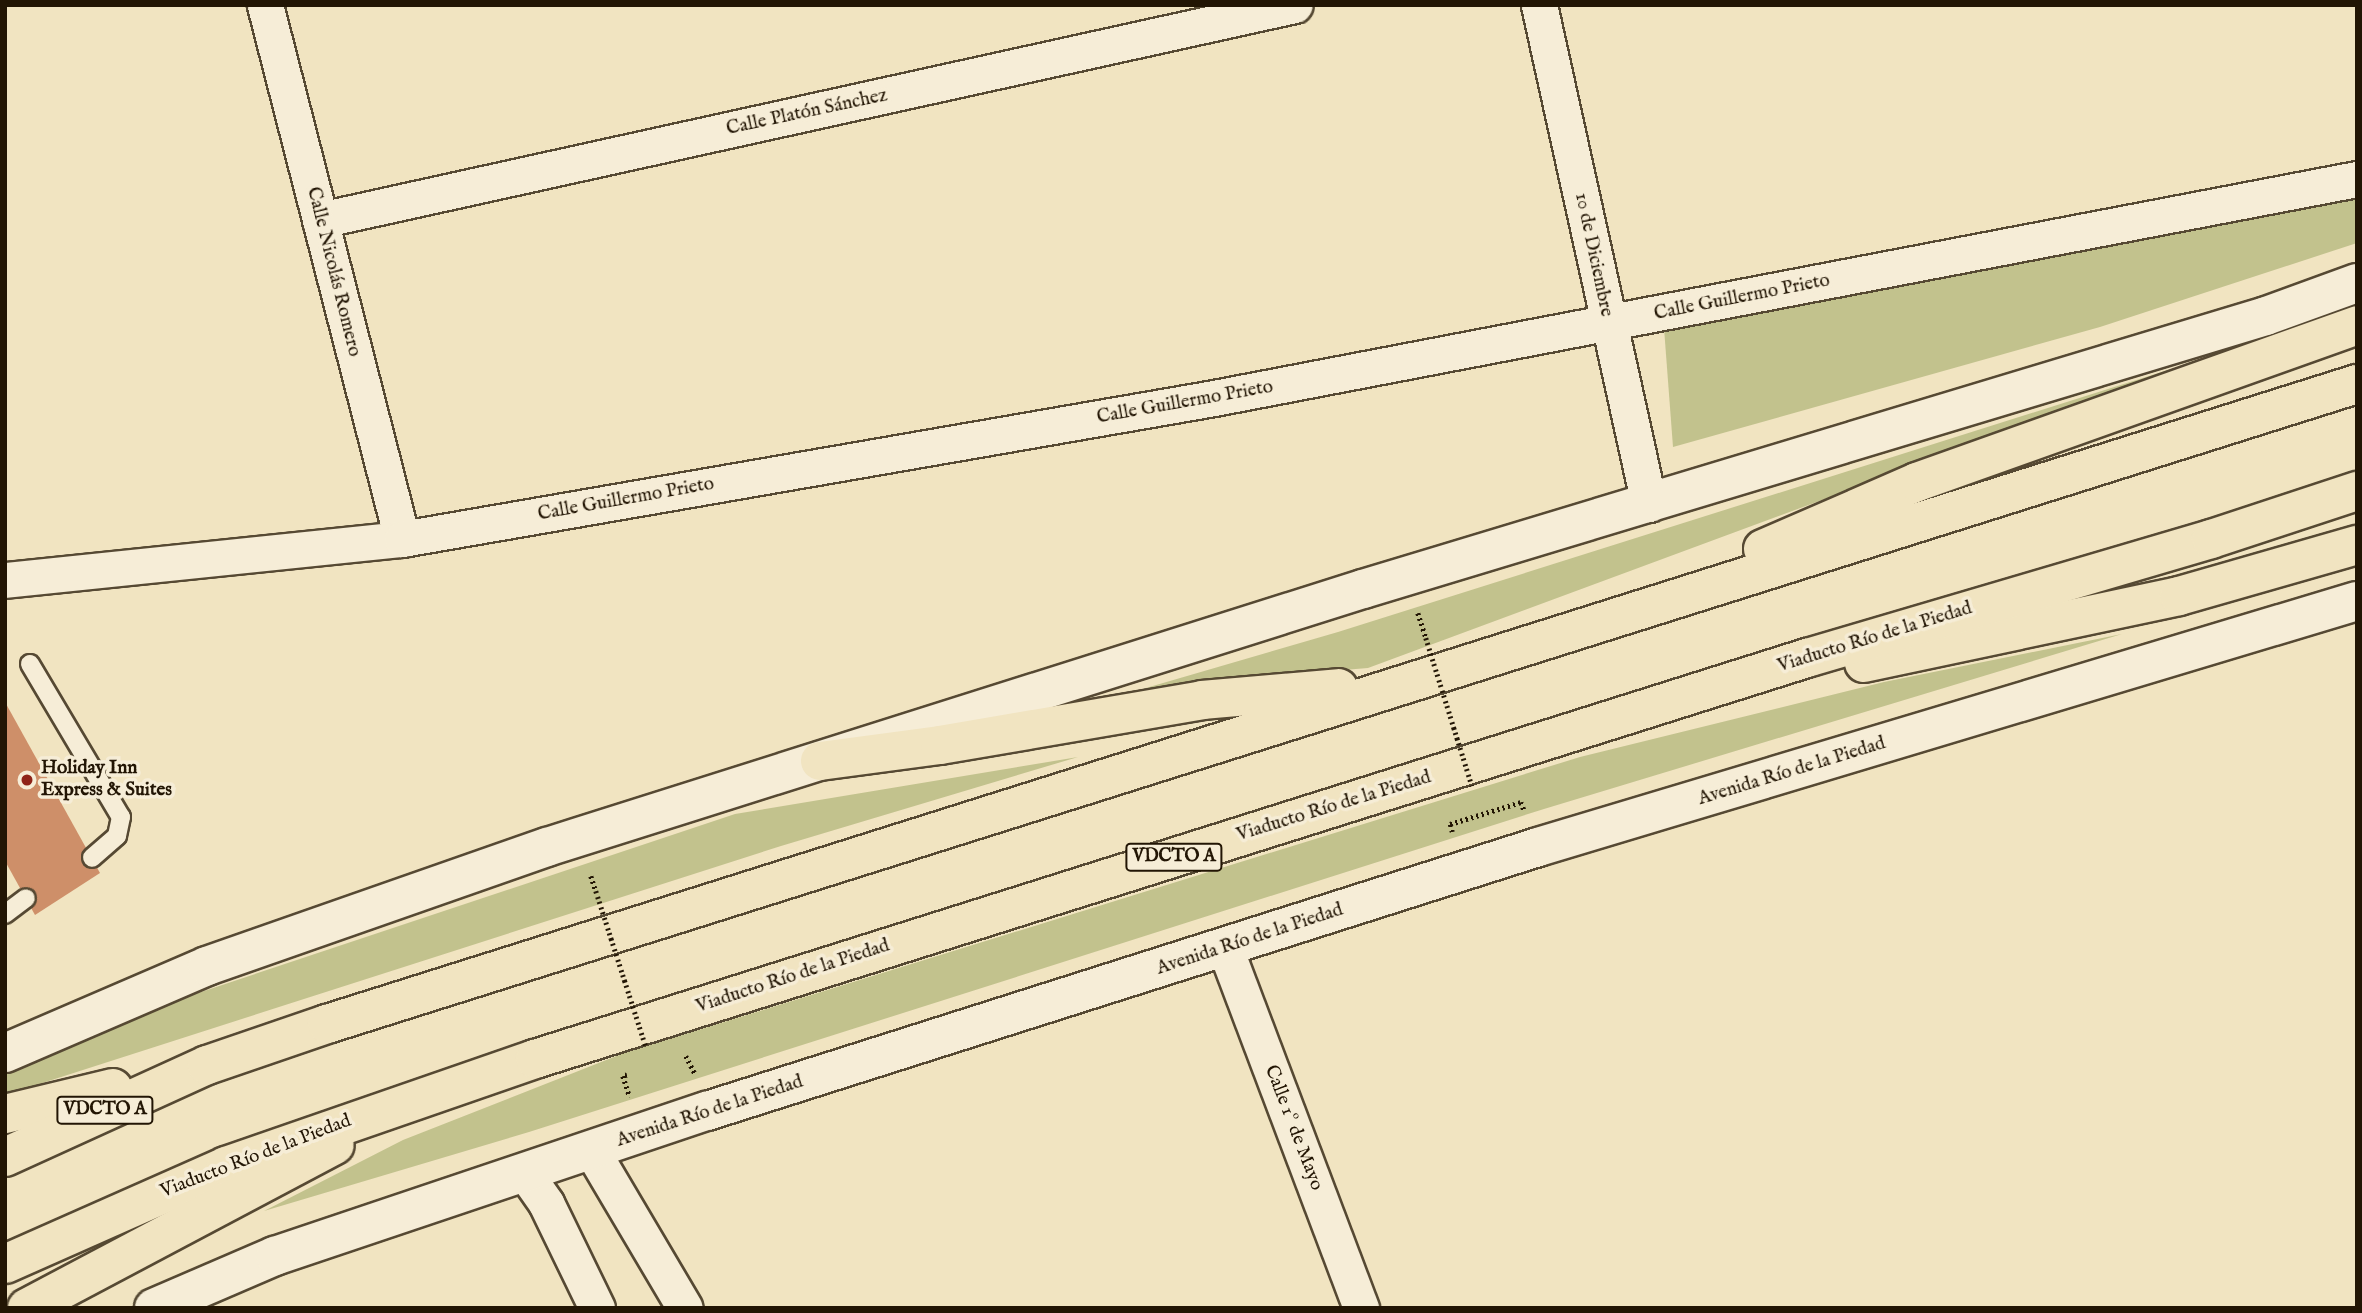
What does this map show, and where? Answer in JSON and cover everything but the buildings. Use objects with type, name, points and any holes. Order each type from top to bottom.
[{"type":"highway","points":[[1653,604],[1854,507],[2357,325]]},
{"type":"highway","name":"VDCTO A","points":[[5,1157],[207,1065],[1653,604],[2357,384]]},
{"type":"highway","name":"Viaducto Río de la Piedad","points":[[5,1264],[226,1166],[382,1110],[1807,658],[2198,543],[2357,491]]},
{"type":"highway","points":[[1807,658],[1868,664],[2179,596],[2357,545]]},
{"type":"highway","points":[[820,761],[940,746],[1202,700],[1407,683]]},
{"type":"highway","points":[[5,1114],[207,1065]]},
{"type":"highway","points":[[27,1308],[284,1174],[382,1110]]},
{"type":"main road","points":[[5,1053],[207,966],[547,846],[1375,585],[1649,505],[2266,317],[2357,283]]},
{"type":"main road","name":"Avenida Río de la Piedad","points":[[154,1308],[275,1256],[525,1172],[1538,847],[2357,601]]},
{"type":"street","name":"Calle Nicolás Romero","points":[[265,5],[402,538]]},
{"type":"street","name":"Calle Platón Sánchez","points":[[320,220],[1295,5]]},
{"type":"street","name":"10 de Diciembre","points":[[1539,5],[1649,505]]},
{"type":"street","name":"Calle Guillermo Prieto","points":[[5,580],[402,538],[1214,398],[2357,179]]},
{"type":"street","name":"Calle 1º de Mayo","points":[[1226,948],[1361,1308]]},
{"type":"street","points":[[592,1151],[685,1308]]},
{"type":"street","points":[[525,1172],[546,1203],[597,1308]]},
{"type":"lane","points":[[30,664],[121,817],[117,836],[92,859]]},
{"type":"lane","points":[[5,914],[26,898]]},
{"type":"path","points":[[1416,608],[1472,786]]},
{"type":"path","points":[[1450,824],[1521,802]]},
{"type":"path","points":[[590,872],[646,1046]]},
{"type":"green space","points":[[2357,196],[2357,243],[2100,327],[1673,447],[1664,328]]},
{"type":"green space","points":[[2203,359],[1368,668],[1295,674],[1091,704],[1338,632]]},
{"type":"green space","points":[[2122,634],[1544,809],[529,1132],[264,1211],[403,1140],[624,1053],[1580,757],[1884,682]]},
{"type":"green space","points":[[1078,757],[781,846],[5,1095],[5,1066],[105,1024],[735,814]]},
{"type":"place","name":"Holiday Inn Express & Suites","points":[[27,780]]}]
